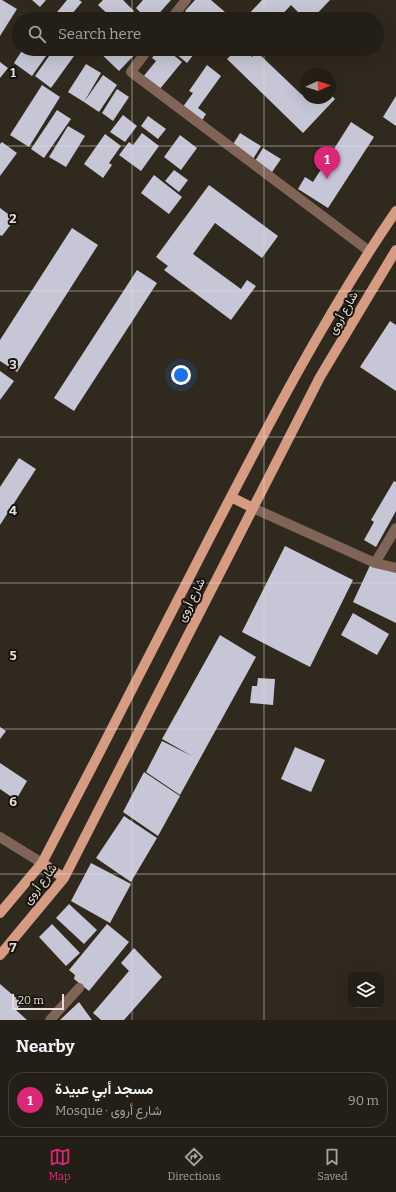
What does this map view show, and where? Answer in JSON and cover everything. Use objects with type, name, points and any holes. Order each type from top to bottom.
[{"type":"main road","name":"شارع أروى","points":[[0,913],[42,863],[231,497],[301,366],[369,251],[396,211]]},
{"type":"main road","name":"شارع أروى","points":[[0,955],[64,878],[320,377],[396,250]]},
{"type":"main road","points":[[231,497],[253,508]]},
{"type":"main road","points":[[42,863],[64,878]]},
{"type":"street","points":[[177,12],[186,0]]},
{"type":"street","points":[[143,56],[131,72],[369,251]]},
{"type":"street","points":[[253,508],[375,563],[396,568]]},
{"type":"street","points":[[375,563],[396,528]]},
{"type":"street","points":[[0,837],[42,863]]},
{"type":"street","points":[[50,1020],[79,988]]},
{"type":"building","points":[[0,0],[2,0],[17,9],[15,12],[12,12],[12,17],[0,36]]},
{"type":"building","points":[[32,0],[46,0],[40,7]]},
{"type":"building","points":[[67,0],[79,0],[82,2],[74,12],[57,12]]},
{"type":"building","points":[[103,0],[123,0],[134,11],[106,12],[98,5]]},
{"type":"building","points":[[143,0],[171,0],[160,12],[140,12],[136,8]]},
{"type":"building","points":[[195,0],[211,0],[225,12],[186,12],[185,11]]},
{"type":"building","points":[[262,0],[330,0],[319,12],[298,12],[291,5],[284,12],[251,12]]},
{"type":"building","points":[[18,56],[46,56],[32,76],[14,63]]},
{"type":"building","points":[[49,56],[74,56],[51,88],[35,76]]},
{"type":"building","points":[[103,56],[133,56],[119,71]]},
{"type":"building","points":[[154,56],[175,56],[182,62],[159,90],[143,77],[156,61],[152,58]]},
{"type":"building","points":[[178,56],[192,56],[187,63]]},
{"type":"building","points":[[230,56],[261,56],[300,93],[300,104],[330,104],[303,133],[227,59]]},
{"type":"building","points":[[0,62],[8,68],[0,78]]},
{"type":"building","points":[[86,64],[101,73],[84,102],[68,92]]},
{"type":"building","points":[[207,65],[221,76],[198,108],[206,114],[201,122],[182,108],[193,93],[189,91]]},
{"type":"building","points":[[103,75],[117,85],[99,112],[84,102]]},
{"type":"building","points":[[42,85],[60,97],[29,147],[10,135]]},
{"type":"building","points":[[117,89],[129,97],[113,121],[102,113]]},
{"type":"building","points":[[396,96],[396,126],[383,117]]},
{"type":"building","points":[[57,110],[71,119],[44,158],[31,149]]},
{"type":"building","points":[[123,115],[137,126],[125,142],[110,132]]},
{"type":"building","points":[[148,116],[166,129],[158,139],[141,126]]},
{"type":"building","points":[[351,122],[374,137],[328,208],[298,189],[305,177],[313,182]]},
{"type":"building","points":[[68,126],[85,136],[66,167],[49,157]]},
{"type":"building","points":[[142,133],[159,146],[141,171],[119,155],[129,142],[133,145]]},
{"type":"building","points":[[240,133],[261,146],[253,159],[232,146]]},
{"type":"building","points":[[105,134],[121,146],[109,163],[112,165],[103,178],[84,164]]},
{"type":"building","points":[[180,135],[197,148],[181,170],[164,157]]},
{"type":"building","points":[[2,142],[17,153],[0,176],[0,144]]},
{"type":"building","points":[[263,148],[281,159],[272,172],[255,161]]},
{"type":"building","points":[[174,170],[188,180],[179,192],[165,181]]},
{"type":"building","points":[[154,175],[182,197],[169,214],[141,193]]},
{"type":"building","points":[[209,185],[278,236],[262,258],[215,223],[193,254],[241,289],[247,280],[256,286],[231,320],[164,270],[168,266],[156,257]]},
{"type":"building","points":[[0,208],[15,219],[2,236],[0,235]]},
{"type":"building","points":[[72,228],[98,245],[17,372],[0,361],[0,340]]},
{"type":"building","points":[[137,270],[157,283],[74,411],[54,398]]},
{"type":"building","points":[[390,321],[396,325],[396,391],[360,367]]},
{"type":"building","points":[[0,371],[14,381],[0,400]]},
{"type":"building","points":[[19,458],[36,469],[0,525],[0,487]]},
{"type":"building","points":[[394,481],[396,482],[396,511],[376,547],[364,540],[374,522],[371,520]]},
{"type":"building","points":[[285,546],[353,580],[310,667],[242,632]]},
{"type":"building","points":[[372,561],[396,573],[396,623],[353,602]]},
{"type":"building","points":[[353,613],[389,634],[377,655],[341,635]]},
{"type":"building","points":[[220,635],[256,657],[180,795],[146,772],[162,741],[192,756],[162,739]]},
{"type":"building","points":[[258,678],[275,679],[273,705],[250,703],[252,686],[257,686]]},
{"type":"building","points":[[0,727],[6,731],[0,739]]},
{"type":"building","points":[[295,747],[325,760],[311,792],[281,779]]},
{"type":"building","points":[[0,763],[27,781],[16,800],[0,789]]},
{"type":"building","points":[[144,772],[180,796],[158,836],[123,812]]},
{"type":"building","points":[[124,816],[157,838],[131,882],[96,858]]},
{"type":"building","points":[[91,863],[131,884],[110,923],[71,901]]},
{"type":"building","points":[[69,904],[97,930],[84,944],[56,918]]},
{"type":"building","points":[[52,924],[80,953],[66,966],[39,937]]},
{"type":"building","points":[[107,924],[129,942],[89,991],[74,979],[75,975],[69,970]]},
{"type":"building","points":[[134,948],[162,977],[124,1020],[101,1020],[93,1013],[129,971],[121,963]]},
{"type":"building","points":[[0,984],[22,1003],[16,1010],[27,1020],[0,1020]]},
{"type":"building","points":[[79,1002],[92,1020],[60,1020]]},
{"type":"place","name":"مسجد أبي عبيدة","points":[[327,179]]}]
